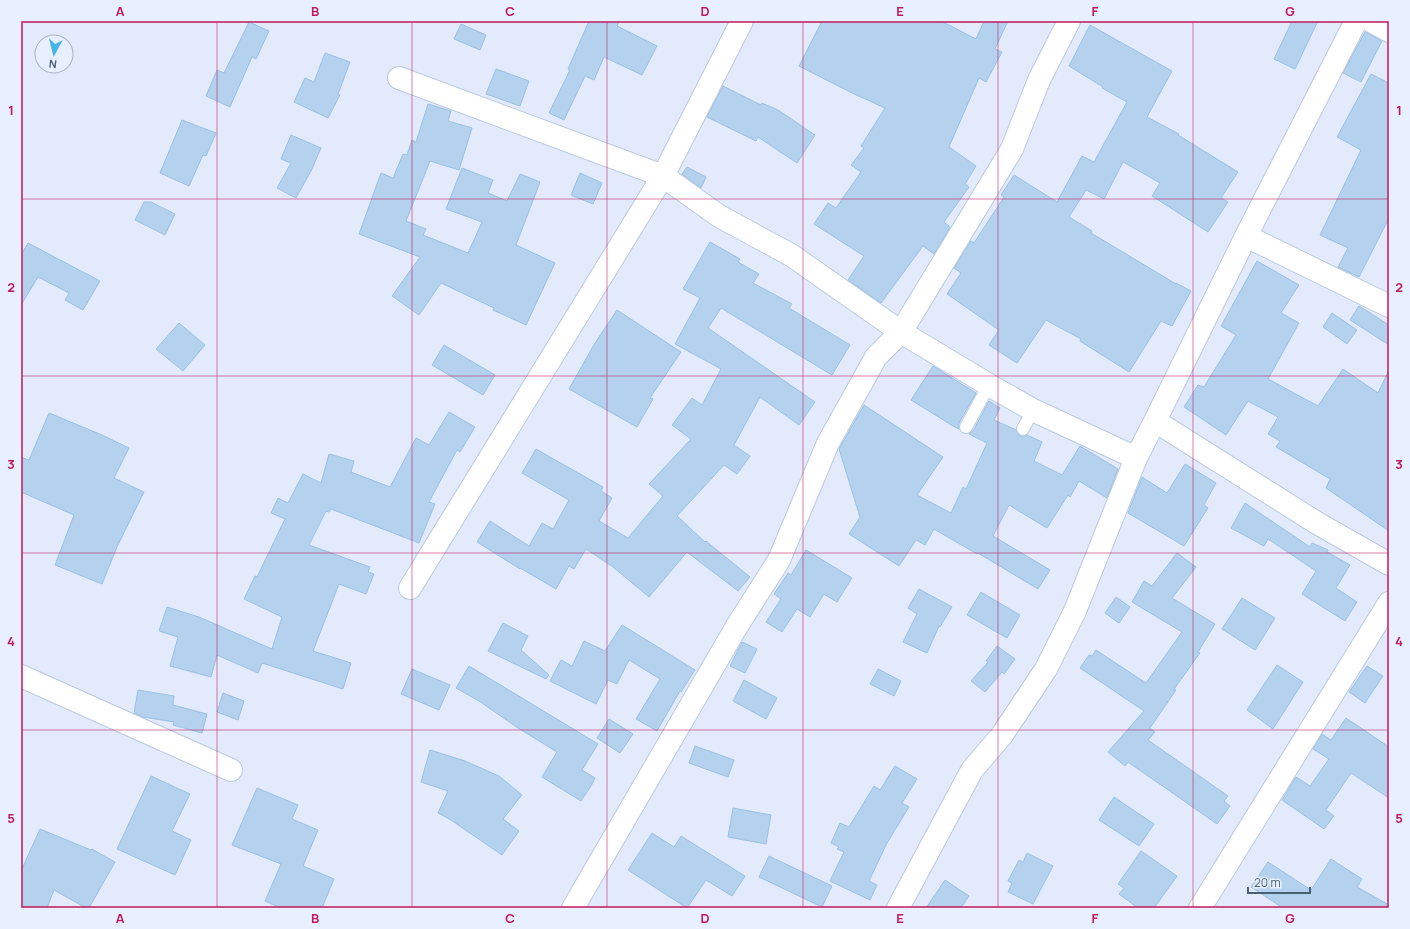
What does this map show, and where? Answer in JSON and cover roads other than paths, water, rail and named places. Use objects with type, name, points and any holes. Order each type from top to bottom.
[{"type":"street","points":[[410,588],[663,176],[742,21]]},
{"type":"street","points":[[573,908],[737,626],[779,560],[828,443],[876,357],[901,332],[1012,149],[1039,80],[1069,21]]},
{"type":"street","points":[[898,908],[972,770],[1002,735],[1046,669],[1075,611],[1136,458],[1156,421],[1246,236],[1356,21]]},
{"type":"street","points":[[1371,21],[1389,31]]},
{"type":"street","points":[[399,78],[663,176],[719,216],[791,255],[901,332],[989,385],[1033,410],[1136,458]]},
{"type":"street","points":[[1246,236],[1389,306]]},
{"type":"street","points":[[1156,421],[1317,523],[1389,564]]},
{"type":"street","points":[[1200,908],[1389,603]]},
{"type":"street","points":[[21,676],[231,770]]},
{"type":"lane","points":[[966,427],[989,385]]},
{"type":"lane","points":[[1023,429],[1033,410]]}]
